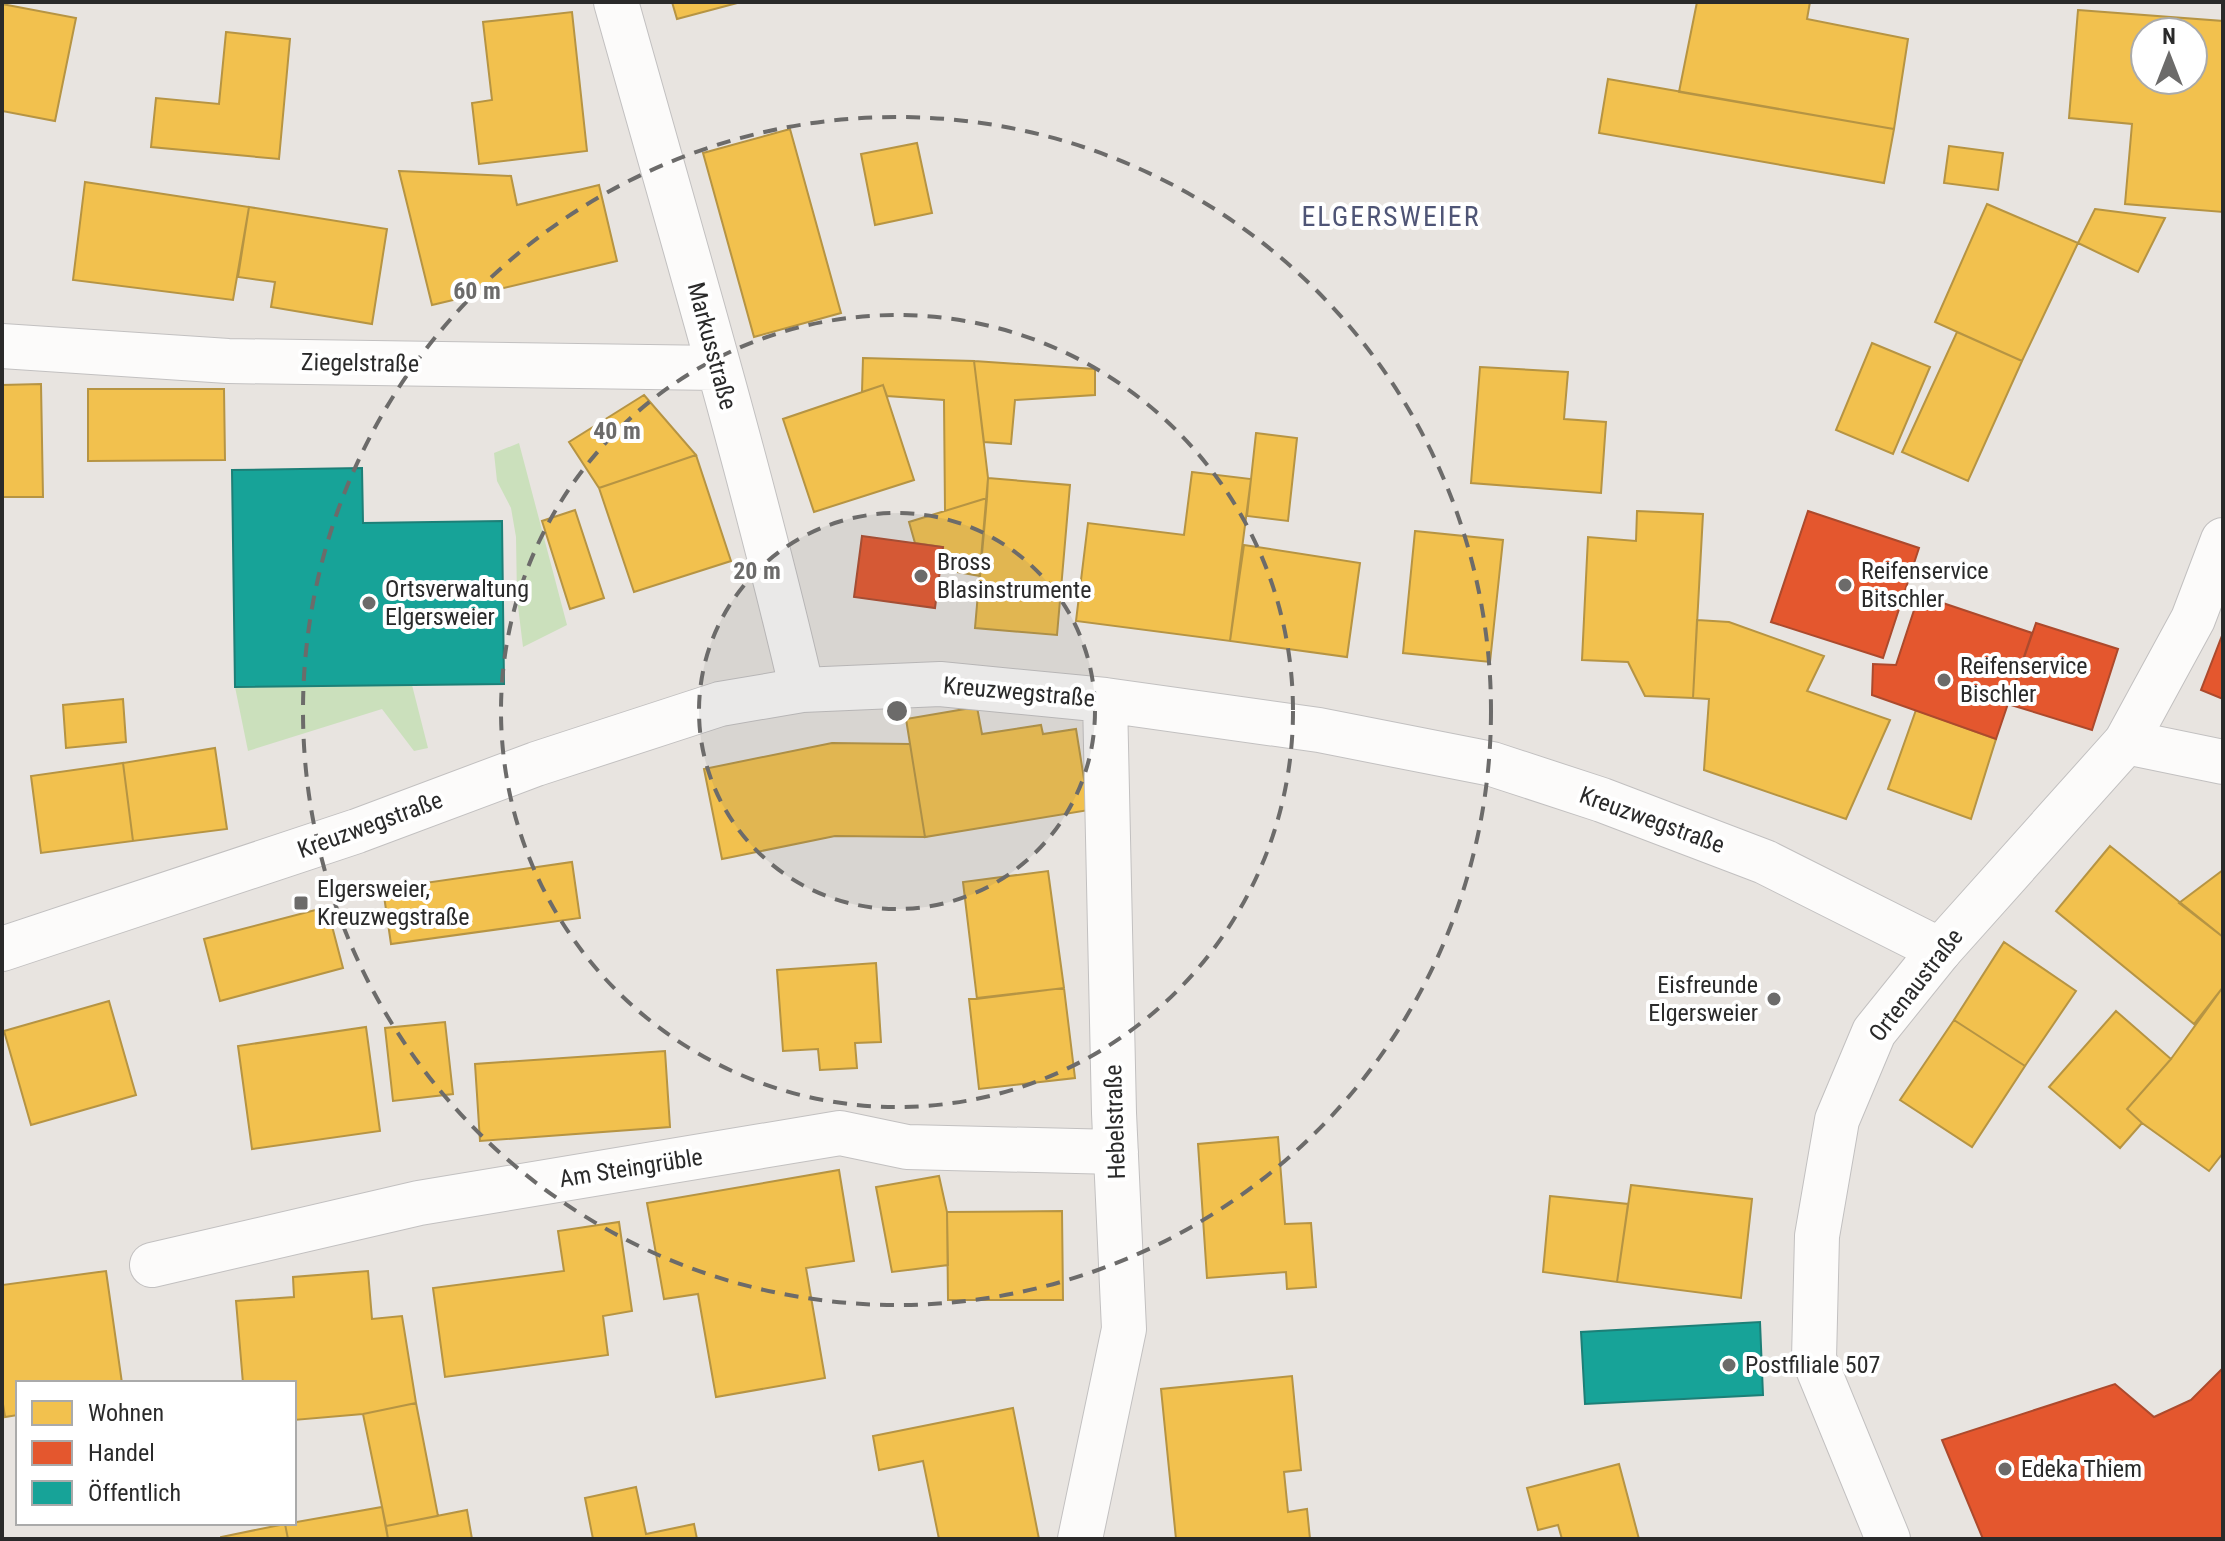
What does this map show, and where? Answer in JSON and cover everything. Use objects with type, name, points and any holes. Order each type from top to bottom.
[{"type":"street","name":"Markusstraße","points":[[616,2],[718,368],[802,690]]},
{"type":"street","name":"Ziegelstraße","points":[[2,346],[228,361],[718,368]]},
{"type":"street","name":"Ortenaustraße","points":[[1888,1539],[1814,1359],[1817,1236],[1837,1120],[1874,1032],[1940,950],[2126,742],[2193,619],[2223,540]]},
{"type":"street","name":"Kreuzwegstraße","points":[[2,949],[357,831],[536,764],[720,704],[802,690],[940,684],[1105,700],[1319,730],[1492,764],[1602,800],[1765,862],[1940,950]]},
{"type":"street","name":"Hebelstraße","points":[[1080,1539],[1124,1329],[1116,1152],[1105,700]]},
{"type":"street","points":[[2126,742],[2223,762]]},
{"type":"street","name":"Am Steingrüble","points":[[152,1265],[419,1203],[840,1133],[907,1147],[1116,1152]]},
{"type":"green space","points":[[519,443],[567,625],[523,647],[517,598],[516,537],[511,508],[497,481],[494,453]]},
{"type":"green space","points":[[412,685],[428,748],[414,751],[382,709],[248,751],[235,687]]},
{"type":"building: Wohnen","points":[[672,2],[741,2],[677,19]]},
{"type":"building: Wohnen","points":[[1697,2],[1810,2],[1807,19],[1908,39],[1894,129],[1679,92]]},
{"type":"building: Wohnen","points":[[2,4],[76,18],[55,121],[2,111]]},
{"type":"building: Wohnen","points":[[2078,10],[2157,16],[2129,16],[2129,96],[2209,96],[2209,20],[2223,21],[2223,212],[2125,204],[2132,124],[2069,118]]},
{"type":"building: Wohnen","points":[[572,12],[587,151],[479,164],[472,103],[492,100],[483,22]]},
{"type":"building: Wohnen","points":[[226,32],[290,39],[279,159],[151,147],[156,98],[219,104]]},
{"type":"building: Wohnen","points":[[1608,79],[1894,129],[1884,183],[1599,133]]},
{"type":"building: Wohnen","points":[[790,129],[841,313],[754,337],[703,153]]},
{"type":"building: Wohnen","points":[[917,143],[932,213],[875,225],[861,154]]},
{"type":"building: Wohnen","points":[[1949,146],[2003,153],[1998,190],[1944,183]]},
{"type":"building: Wohnen","points":[[399,171],[511,176],[517,205],[599,185],[617,261],[432,305]]},
{"type":"building: Wohnen","points":[[85,182],[249,207],[233,300],[73,280]]},
{"type":"building: Wohnen","points":[[1987,204],[2078,243],[2022,361],[1935,322]]},
{"type":"building: Wohnen","points":[[249,207],[387,229],[372,324],[271,307],[275,282],[238,277]]},
{"type":"building: Wohnen","points":[[2095,209],[2165,218],[2138,272],[2078,243]]},
{"type":"building: Wohnen","points":[[1957,332],[2022,361],[1968,481],[1902,452]]},
{"type":"building: Wohnen","points":[[1872,343],[1930,367],[1893,454],[1836,430]]},
{"type":"building: Wohnen","points":[[863,358],[974,361],[988,478],[987,498],[945,511],[944,400],[887,396],[883,385],[862,392]]},
{"type":"building: Wohnen","points":[[974,361],[1095,369],[1095,395],[1015,400],[1011,444],[984,442]]},
{"type":"building: Wohnen","points":[[1480,367],[1568,372],[1564,419],[1606,422],[1601,493],[1471,483]]},
{"type":"building: Wohnen","points":[[41,384],[43,497],[2,497],[2,385]]},
{"type":"building: Wohnen","points":[[883,385],[914,480],[814,512],[783,419]]},
{"type":"building: Wohnen","points":[[88,389],[224,389],[225,460],[88,461]]},
{"type":"building: Wohnen","points":[[644,395],[696,455],[599,488],[569,442]]},
{"type":"building: Wohnen","points":[[1256,433],[1297,438],[1288,521],[1247,516]]},
{"type":"building: Wohnen","points":[[696,455],[731,561],[634,592],[599,488]]},
{"type":"building: Wohnen","points":[[1192,472],[1251,479],[1230,641],[1076,621],[1088,523],[1184,535]]},
{"type":"building: Wohnen","points":[[988,478],[1070,485],[1057,635],[975,628]]},
{"type":"building: Wohnen","points":[[987,498],[980,576],[940,569],[943,547],[915,543],[909,522]]},
{"type":"building: Wohnen","points":[[575,510],[604,598],[570,609],[542,521]]},
{"type":"building: Wohnen","points":[[1637,511],[1703,514],[1693,698],[1645,696],[1628,662],[1582,660],[1588,537],[1636,541]]},
{"type":"building: Wohnen","points":[[1415,531],[1503,540],[1490,662],[1403,653]]},
{"type":"building: Wohnen","points":[[1244,545],[1360,563],[1347,657],[1230,641]]},
{"type":"building: Wohnen","points":[[1697,620],[1729,622],[1824,656],[1807,691],[1890,720],[1846,819],[1704,770],[1709,699],[1693,698]]},
{"type":"building: Wohnen","points":[[123,699],[126,742],[66,748],[63,705]]},
{"type":"building: Wohnen","points":[[977,707],[982,734],[1041,725],[1043,734],[1076,729],[1089,810],[925,837],[906,719]]},
{"type":"building: Wohnen","points":[[1916,710],[1996,739],[1971,819],[1888,789]]},
{"type":"building: Wohnen","points":[[832,743],[910,744],[925,837],[835,836],[722,859],[704,769]]},
{"type":"building: Wohnen","points":[[215,748],[227,829],[133,841],[123,763]]},
{"type":"building: Wohnen","points":[[123,763],[133,841],[41,853],[31,776]]},
{"type":"building: Wohnen","points":[[2110,846],[2223,937],[2223,987],[2194,1024],[2056,911]]},
{"type":"building: Wohnen","points":[[572,862],[580,918],[391,944],[383,889]]},
{"type":"building: Wohnen","points":[[2223,870],[2223,937],[2179,903]]},
{"type":"building: Wohnen","points":[[1048,871],[1064,988],[977,999],[963,882]]},
{"type":"building: Wohnen","points":[[327,907],[343,968],[220,1001],[204,939]]},
{"type":"building: Wohnen","points":[[2004,942],[2076,991],[2025,1066],[1954,1020]]},
{"type":"building: Wohnen","points":[[876,963],[881,1042],[855,1043],[857,1068],[820,1070],[818,1049],[783,1051],[777,970]]},
{"type":"building: Wohnen","points":[[2223,987],[2223,1153],[2209,1171],[2127,1109],[2171,1059]]},
{"type":"building: Wohnen","points":[[1064,988],[1075,1078],[979,1089],[969,999]]},
{"type":"building: Wohnen","points":[[109,1001],[136,1095],[31,1125],[4,1031]]},
{"type":"building: Wohnen","points":[[2116,1011],[2171,1059],[2127,1109],[2142,1123],[2120,1148],[2049,1087]]},
{"type":"building: Wohnen","points":[[1954,1020],[2025,1066],[1972,1147],[1900,1100]]},
{"type":"building: Wohnen","points":[[445,1022],[453,1094],[393,1101],[385,1028]]},
{"type":"building: Wohnen","points":[[366,1027],[380,1131],[252,1149],[238,1046]]},
{"type":"building: Wohnen","points":[[665,1051],[670,1127],[480,1141],[475,1064]]},
{"type":"building: Wohnen","points":[[1278,1137],[1285,1224],[1311,1223],[1316,1287],[1287,1289],[1286,1272],[1207,1278],[1198,1144]]},
{"type":"building: Wohnen","points":[[839,1170],[854,1261],[806,1268],[825,1378],[716,1397],[698,1294],[664,1299],[647,1203]]},
{"type":"building: Wohnen","points":[[939,1176],[947,1212],[948,1265],[892,1272],[876,1187]]},
{"type":"building: Wohnen","points":[[1631,1185],[1752,1199],[1741,1298],[1617,1282]]},
{"type":"building: Wohnen","points":[[1550,1196],[1628,1204],[1617,1282],[1543,1272]]},
{"type":"building: Wohnen","points":[[1062,1211],[1063,1300],[948,1300],[947,1212]]},
{"type":"building: Wohnen","points":[[619,1222],[632,1311],[603,1316],[608,1355],[445,1377],[433,1288],[564,1271],[558,1231]]},
{"type":"building: Wohnen","points":[[106,1271],[122,1381],[16,1381],[16,1415],[5,1417],[2,1398],[2,1285]]},
{"type":"building: Wohnen","points":[[368,1271],[372,1319],[402,1316],[416,1403],[363,1414],[296,1420],[296,1381],[243,1381],[236,1301],[294,1297],[293,1277]]},
{"type":"building: Wohnen","points":[[1292,1376],[1301,1470],[1284,1472],[1288,1512],[1307,1509],[1310,1539],[1176,1539],[1161,1389]]},
{"type":"building: Wohnen","points":[[416,1403],[438,1516],[386,1526],[363,1414]]},
{"type":"building: Wohnen","points":[[1013,1408],[1039,1539],[939,1539],[923,1461],[879,1470],[873,1436]]},
{"type":"building: Wohnen","points":[[1619,1464],[1639,1539],[1562,1539],[1558,1525],[1538,1530],[1527,1488]]},
{"type":"building: Wohnen","points":[[636,1487],[646,1534],[694,1524],[697,1539],[593,1539],[585,1498]]},
{"type":"building: Wohnen","points":[[382,1507],[388,1539],[288,1539],[285,1525],[296,1525],[296,1522]]},
{"type":"building: Wohnen","points":[[467,1510],[472,1539],[388,1539],[386,1526]]},
{"type":"building: Wohnen","points":[[285,1525],[288,1539],[221,1539]]},
{"type":"building: Handel","name":"Reifenservice Bitschler","points":[[1808,511],[1919,548],[1883,658],[1771,622]]},
{"type":"building: Handel","points":[[862,536],[943,547],[935,608],[854,597]]},
{"type":"building: Handel","name":"Reifenservice Bischler","points":[[1919,595],[2032,633],[1996,739],[1872,695],[1873,664],[1896,665]]},
{"type":"building: Handel","points":[[2036,623],[2118,649],[2092,730],[2008,704]]},
{"type":"building: Handel","points":[[2223,633],[2223,699],[2201,690]]},
{"type":"building: Handel","points":[[2223,1368],[2223,1539],[1983,1539],[1942,1440],[2115,1384],[2154,1417],[2191,1400]]},
{"type":"building: Öffentlich","name":"Ortsverwaltung Elgersweier","points":[[362,468],[363,523],[502,521],[504,684],[235,687],[232,470]]},
{"type":"building: Öffentlich","points":[[1760,1322],[1763,1395],[1585,1404],[1581,1332]]},
{"type":"place","name":"Bross Blasinstrumente","points":[[921,576]]},
{"type":"place","name":"Reifenservice Bitschler","points":[[1845,585]]},
{"type":"place","name":"Ortsverwaltung Elgersweier","points":[[369,603]]},
{"type":"place","name":"Reifenservice Bischler","points":[[1944,680]]},
{"type":"place","name":"Elgersweier, Kreuzwegstraße","points":[[301,903]]},
{"type":"place","name":"Eisfreunde Elgersweier","points":[[1774,999]]},
{"type":"place","name":"Postfiliale 507","points":[[1729,1365]]},
{"type":"place","name":"Edeka Thiem","points":[[2005,1469]]},
{"type":"district","name":"ELGERSWEIER","points":[[1391,216]]}]
